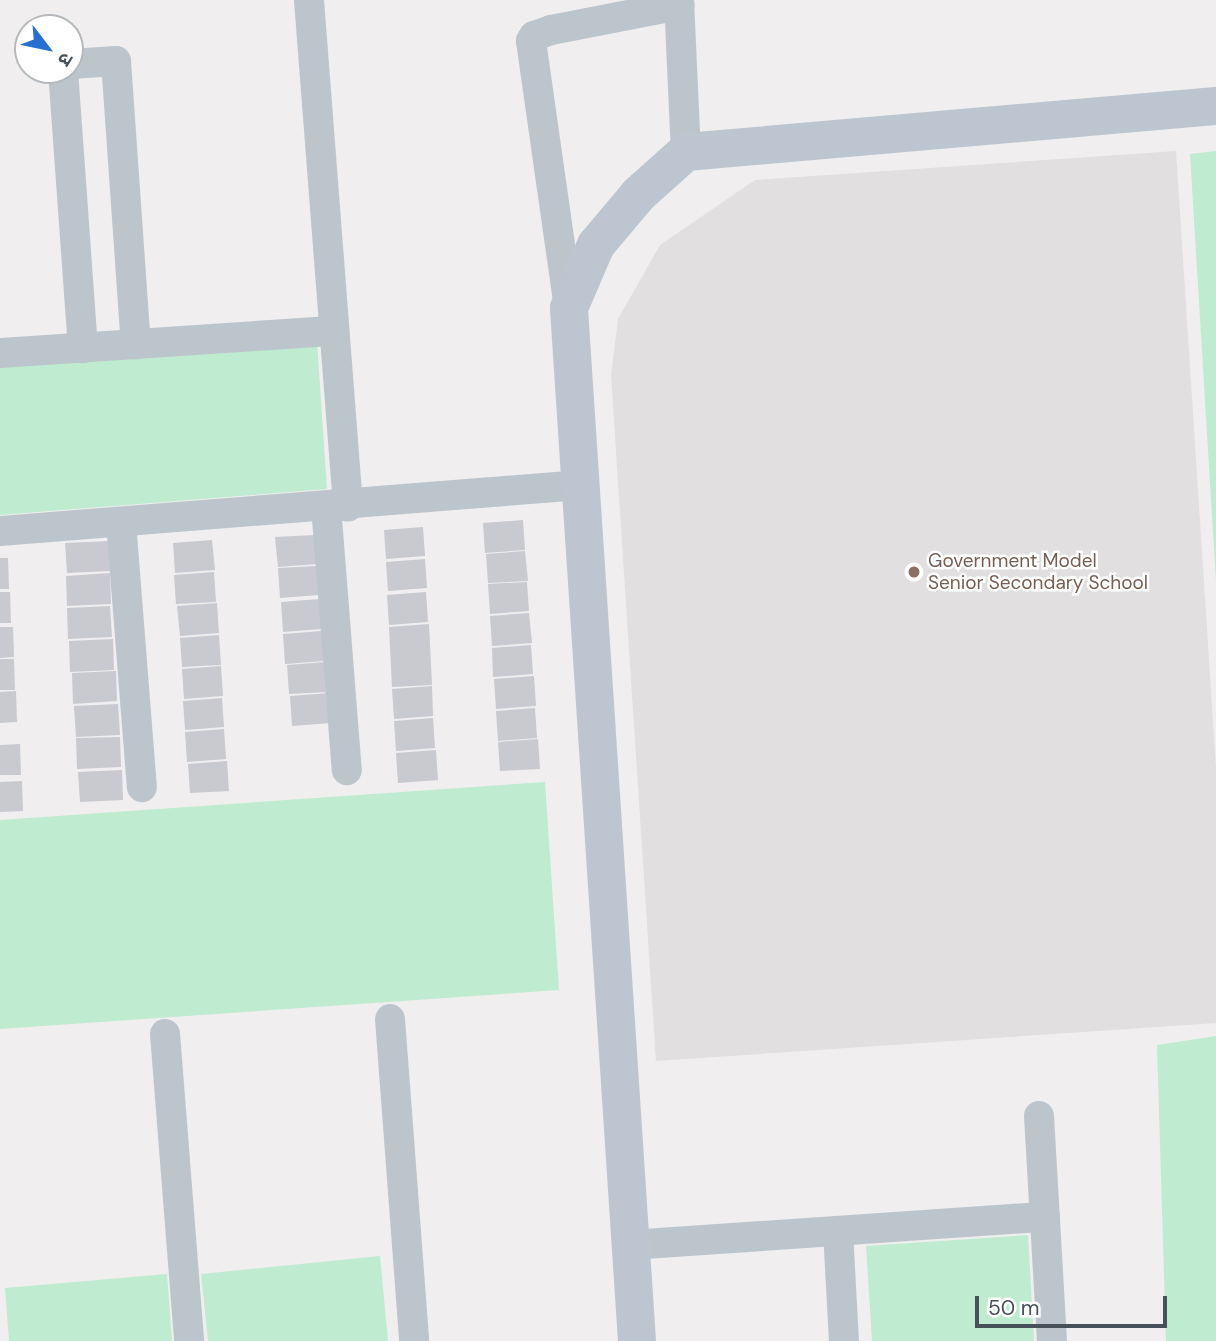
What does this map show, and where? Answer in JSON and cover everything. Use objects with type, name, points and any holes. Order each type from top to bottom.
[{"type":"street","points":[[309,0],[334,331],[337,506],[347,770]]},
{"type":"street","points":[[636,1341],[569,308],[531,41],[534,36],[679,3],[687,152]]},
{"type":"street","points":[[84,63],[116,61],[136,344]]},
{"type":"street","points":[[64,84],[83,348]]},
{"type":"street","points":[[569,308],[596,245],[639,194],[687,152],[1216,106]]},
{"type":"street","points":[[0,353],[334,331]]},
{"type":"street","points":[[0,531],[581,485]]},
{"type":"street","points":[[121,522],[142,787]]},
{"type":"street","points":[[390,1019],[414,1341]]},
{"type":"street","points":[[165,1034],[189,1341]]},
{"type":"street","points":[[1039,1116],[1052,1341]]},
{"type":"street","points":[[630,1245],[1045,1217]]},
{"type":"street","points":[[838,1231],[844,1341]]},
{"type":"shaded area","name":"Government Model Senior Secondary School","points":[[1176,151],[1216,768],[1216,1023],[656,1061],[611,375],[618,319],[660,245],[755,180]]},
{"type":"green space","points":[[1216,151],[1216,581],[1190,154]]},
{"type":"green space","points":[[317,342],[327,489],[0,515],[0,367]]},
{"type":"green space","points":[[545,782],[559,990],[0,1029],[0,820]]},
{"type":"green space","points":[[1216,1036],[1216,1341],[1166,1341],[1157,1045]]},
{"type":"green space","points":[[1028,1235],[1034,1341],[872,1341],[866,1246]]},
{"type":"green space","points":[[380,1256],[388,1341],[208,1341],[201,1274]]},
{"type":"green space","points":[[167,1274],[172,1341],[9,1341],[5,1288]]},
{"type":"building","points":[[523,520],[525,550],[485,553],[483,523]]},
{"type":"building","points":[[423,527],[425,556],[386,559],[384,530]]},
{"type":"building","points":[[315,535],[317,564],[278,567],[275,537]]},
{"type":"building","points":[[212,540],[215,570],[175,573],[173,543]]},
{"type":"building","points":[[109,541],[110,571],[67,573],[65,543]]},
{"type":"building","points":[[525,551],[528,581],[488,583],[486,554]]},
{"type":"building","points":[[0,558],[8,558],[9,589],[0,589]]},
{"type":"building","points":[[425,559],[427,588],[388,591],[386,562]]},
{"type":"building","points":[[317,566],[319,595],[280,598],[278,568]]},
{"type":"building","points":[[214,572],[216,602],[176,604],[174,575]]},
{"type":"building","points":[[110,573],[111,604],[67,606],[66,576]]},
{"type":"building","points":[[527,582],[529,611],[490,614],[488,584]]},
{"type":"building","points":[[0,592],[10,592],[11,623],[0,623]]},
{"type":"building","points":[[426,592],[428,622],[389,625],[387,595]]},
{"type":"building","points":[[320,599],[322,629],[283,632],[281,602]]},
{"type":"building","points":[[217,603],[219,633],[180,636],[177,606]]},
{"type":"building","points":[[110,606],[112,637],[68,639],[67,608]]},
{"type":"building","points":[[529,613],[532,643],[492,646],[490,616]]},
{"type":"building","points":[[429,624],[432,685],[392,687],[389,627]]},
{"type":"building","points":[[0,627],[13,627],[14,657],[0,658]]},
{"type":"building","points":[[322,631],[324,661],[285,664],[283,634]]},
{"type":"building","points":[[219,635],[221,665],[182,667],[180,638]]},
{"type":"building","points":[[113,639],[114,670],[70,672],[69,641]]},
{"type":"building","points":[[531,645],[533,674],[493,677],[492,648]]},
{"type":"building","points":[[0,659],[14,659],[15,690],[0,690]]},
{"type":"building","points":[[326,662],[328,692],[289,694],[287,665]]},
{"type":"building","points":[[221,666],[223,696],[184,699],[182,669]]},
{"type":"building","points":[[116,671],[117,701],[73,704],[72,673]]},
{"type":"building","points":[[534,676],[536,706],[496,709],[494,679]]},
{"type":"building","points":[[432,686],[433,716],[394,719],[392,689]]},
{"type":"building","points":[[16,691],[17,722],[0,723],[0,692]]},
{"type":"building","points":[[329,693],[331,723],[292,726],[290,696]]},
{"type":"building","points":[[222,698],[224,727],[185,730],[183,701]]},
{"type":"building","points":[[118,704],[120,735],[76,737],[74,706]]},
{"type":"building","points":[[535,708],[537,738],[498,741],[496,711]]},
{"type":"building","points":[[433,718],[435,748],[396,751],[394,721]]},
{"type":"building","points":[[224,729],[226,759],[187,762],[185,732]]},
{"type":"building","points":[[120,737],[121,767],[77,769],[76,738]]},
{"type":"building","points":[[538,739],[540,769],[500,771],[498,742]]},
{"type":"building","points":[[20,744],[21,775],[0,775],[0,745]]},
{"type":"building","points":[[436,750],[438,780],[398,783],[396,753]]},
{"type":"building","points":[[227,761],[229,791],[190,793],[188,764]]},
{"type":"building","points":[[122,770],[123,800],[80,802],[78,772]]},
{"type":"building","points":[[22,781],[23,811],[0,812],[0,782]]},
{"type":"place","name":"Government Model Senior Secondary School","points":[[914,572]]}]
